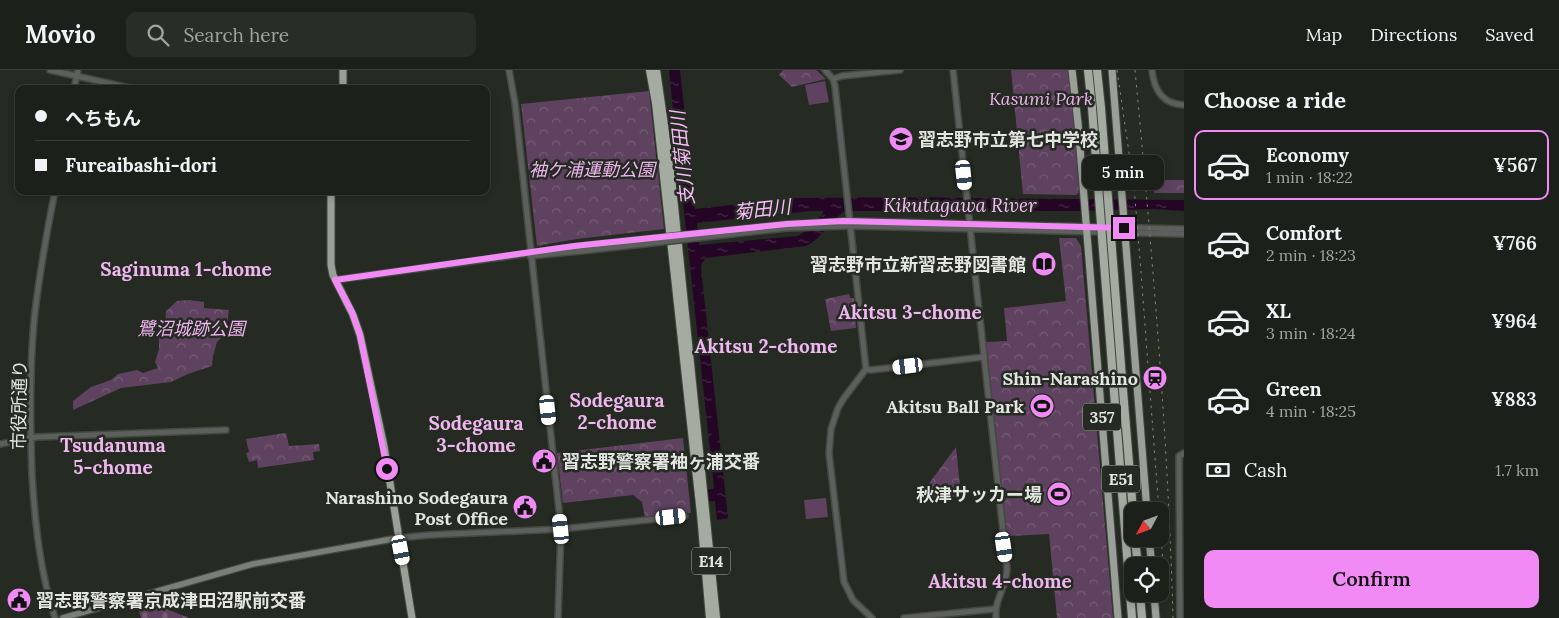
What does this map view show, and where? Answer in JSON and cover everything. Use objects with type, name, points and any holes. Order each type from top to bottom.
[{"type":"highway","points":[[343,70],[343,85]]},
{"type":"highway","name":"E14","points":[[650,70],[665,151]]},
{"type":"highway","name":"E14","points":[[656,70],[701,488],[710,618]]},
{"type":"highway","name":"357","points":[[1072,70],[1086,216],[1118,618]]},
{"type":"highway","name":"E51","points":[[1097,70],[1132,502]]},
{"type":"highway","name":"357","points":[[1112,70],[1146,502]]},
{"type":"highway","name":"E51","points":[[1088,72],[1132,618]]},
{"type":"highway","points":[[331,195],[330,262],[336,282],[352,312],[360,335],[384,446],[412,618]]},
{"type":"highway","name":"E14","points":[[702,504],[716,618]]},
{"type":"highway","points":[[1141,602],[1142,618]]},
{"type":"highway","points":[[1155,602],[1156,618]]},
{"type":"main road","points":[[63,618],[253,564],[398,538]]},
{"type":"street","points":[[50,70],[115,85]]},
{"type":"street","points":[[75,85],[78,70]]},
{"type":"street","points":[[509,70],[516,103],[561,529],[558,618]]},
{"type":"street","points":[[825,70],[833,79],[866,369],[838,408],[831,429],[830,453],[844,582],[853,600],[872,618]]},
{"type":"street","points":[[833,79],[842,76],[900,70]]},
{"type":"street","points":[[953,70],[1007,568],[1005,585],[995,609],[996,618]]},
{"type":"street","points":[[1152,70],[1155,88],[1161,97],[1174,104],[1184,104]]},
{"type":"street","name":"市役所通り","points":[[54,195],[35,313],[30,438],[39,548],[43,574],[55,618]]},
{"type":"street","points":[[336,282],[532,254],[787,226],[851,224],[1184,229]]},
{"type":"street","points":[[1124,227],[1184,234]]},
{"type":"street","points":[[866,369],[871,370],[984,357]]},
{"type":"street","points":[[0,444],[30,438],[226,430]]},
{"type":"street","points":[[1180,618],[1179,456],[1184,453]]},
{"type":"street","points":[[398,538],[561,529],[685,516]]},
{"type":"street","points":[[904,618],[995,609]]},
{"type":"green space","points":[[783,70],[816,70],[826,79],[792,87],[779,75]]},
{"type":"green space","name":"Kasumi Park","points":[[1011,70],[1068,70],[1082,190],[1076,195],[1023,194]]},
{"type":"green space","points":[[825,81],[829,102],[809,105],[805,85]]},
{"type":"green space","name":"袖ケ浦運動公園","points":[[649,91],[664,229],[577,239],[537,246],[521,104]]},
{"type":"green space","points":[[1154,180],[1184,180],[1184,193],[1154,193]]},
{"type":"green space","points":[[1059,238],[1076,238],[1081,246],[1113,618],[1057,618],[1049,534],[1010,536],[1006,533],[986,342],[1007,341],[1004,308],[1066,301]]},
{"type":"green space","points":[[849,294],[850,298],[854,298],[856,328],[831,331],[825,299]]},
{"type":"green space","name":"鷺沼城跡公園","points":[[177,301],[204,302],[204,308],[229,310],[226,333],[217,342],[212,366],[171,382],[121,388],[73,410],[73,401],[91,387],[111,380],[118,374],[137,370],[143,373],[158,368],[155,362],[159,349],[159,332],[165,328],[166,311]]},
{"type":"green space","points":[[286,433],[289,446],[319,444],[320,451],[313,452],[314,460],[258,468],[257,460],[249,462],[246,453],[249,452],[246,439]]},
{"type":"green space","points":[[683,438],[691,513],[645,518],[642,502],[633,495],[563,503],[557,453]]},
{"type":"green space","points":[[956,447],[961,496],[929,500],[927,486]]},
{"type":"green space","points":[[826,498],[828,517],[806,519],[804,500]]},
{"type":"green space","points":[[164,608],[189,618],[141,618],[139,611]]},
{"type":"water","points":[[669,70],[680,70],[695,209],[797,198],[920,197],[1184,200],[1184,211],[1153,209],[1078,211],[845,211],[817,239],[806,246],[706,258],[701,268],[728,518],[717,520],[715,501],[694,502],[693,491],[713,489],[714,487],[679,166],[677,164],[658,166],[656,154],[675,152],[677,150]],"holes":[[[823,211],[809,229],[798,236],[699,245],[697,223]]]},
{"type":"railway","points":[[1117,70],[1134,187],[1158,502]]},
{"type":"railway","points":[[1135,70],[1163,412],[1173,618]]},
{"type":"railway","points":[[1162,548],[1163,557]]},
{"type":"place","name":"習志野市立第七中学校","points":[[901,139]]},
{"type":"place","name":"習志野市立新習志野図書館","points":[[1044,264]]},
{"type":"place","name":"Shin-Narashino","points":[[1155,378]]},
{"type":"place","name":"Akitsu Ball Park","points":[[1042,406]]},
{"type":"place","name":"習志野警察署袖ヶ浦交番","points":[[544,461]]},
{"type":"place","name":"秋津サッカー場","points":[[1059,494]]},
{"type":"place","name":"Narashino Sodegaura Post Office","points":[[525,507]]},
{"type":"place","name":"習志野警察署京成津田沼駅前交番","points":[[19,600]]},
{"type":"district","name":"Saginuma 1-chome","points":[[186,269]]},
{"type":"district","name":"Akitsu 3-chome","points":[[910,312]]},
{"type":"district","name":"Akitsu 2-chome","points":[[766,346]]},
{"type":"district","name":"Sodegaura 2-chome","points":[[617,411]]},
{"type":"district","name":"Sodegaura 3-chome","points":[[476,434]]},
{"type":"district","name":"Tsudanuma 5-chome","points":[[113,456]]},
{"type":"district","name":"Akitsu 4-chome","points":[[1000,581]]},
{"type":"route","points":[[387,469],[384,446],[360,335],[352,312],[335,280],[574,246],[787,224],[843,221],[1124,228]]},
{"type":"water label","name":"支川菊田川","points":[[682,158]]},
{"type":"water label","name":"Kikutagawa River","points":[[960,205]]},
{"type":"water label","name":"菊田川","points":[[762,209]]}]
